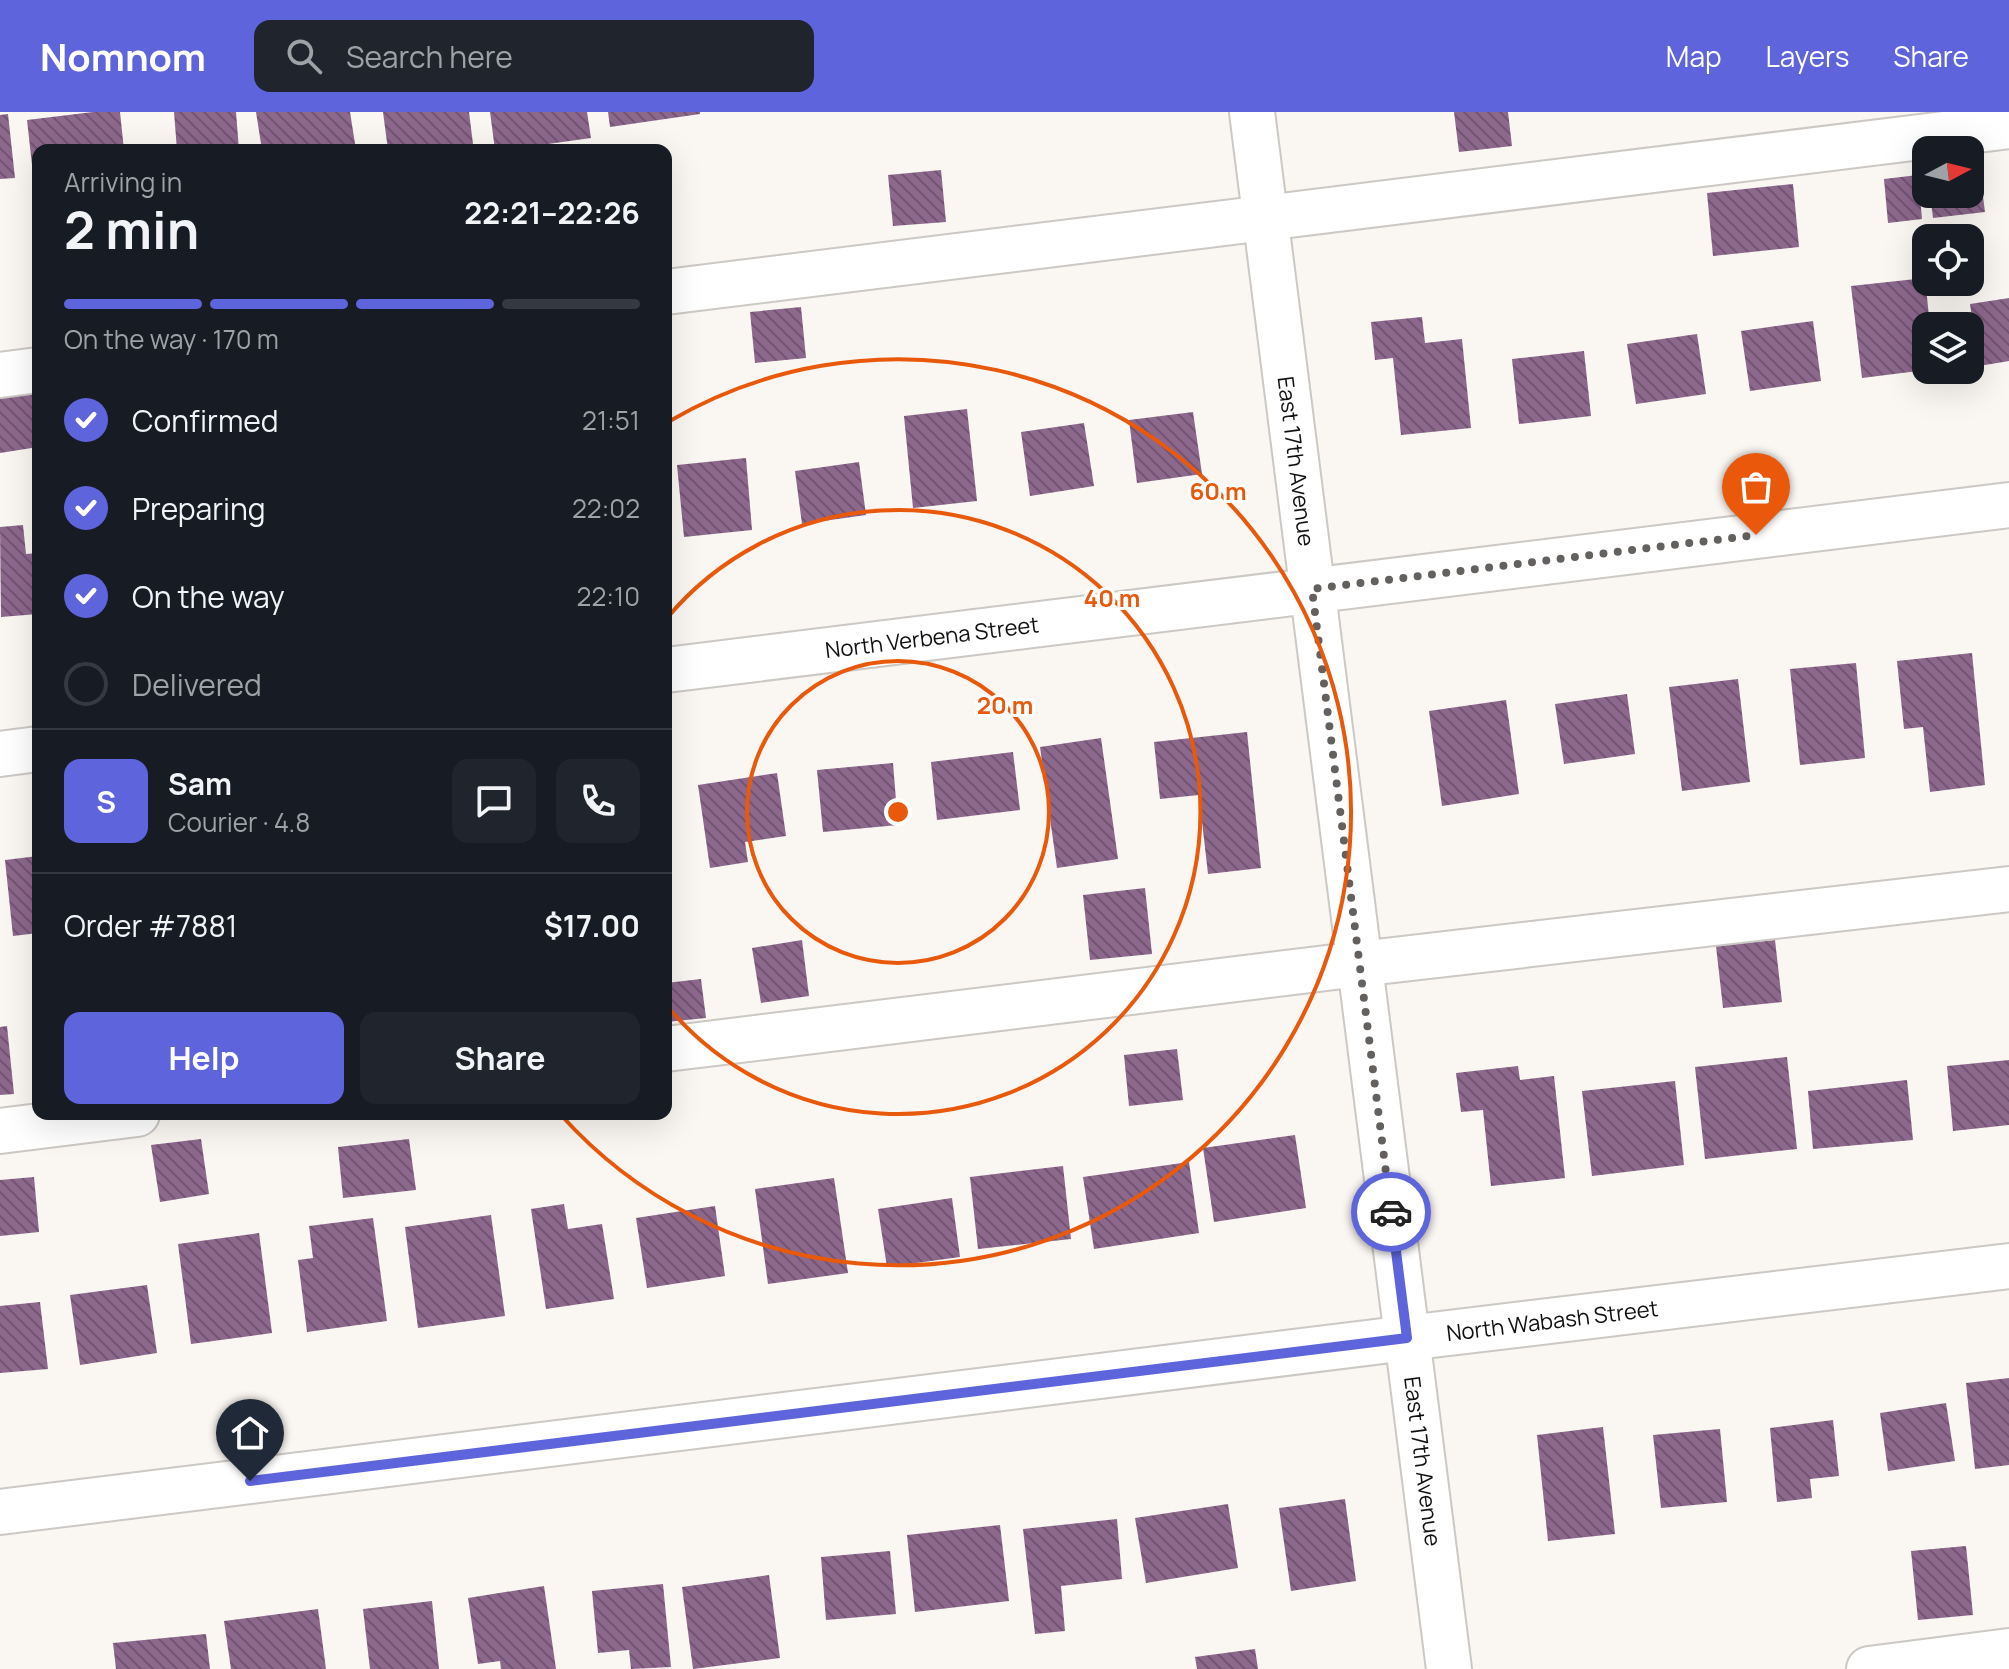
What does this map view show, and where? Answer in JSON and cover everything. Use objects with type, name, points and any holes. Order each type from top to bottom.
[{"type":"street","name":"East 17th Avenue","points":[[1252,112],[1449,1669]]},
{"type":"street","points":[[672,291],[2009,126]]},
{"type":"street","points":[[0,375],[32,371]]},
{"type":"street","name":"North Verbena Street","points":[[672,669],[2009,505]]},
{"type":"street","points":[[0,754],[32,750]]},
{"type":"street","points":[[672,1048],[1359,964],[2009,889]]},
{"type":"street","points":[[0,1131],[89,1120]]},
{"type":"street","name":"North Wabash Street","points":[[0,1512],[2009,1266]]},
{"type":"street","points":[[1869,1669],[2009,1651]]},
{"type":"building","points":[[120,112],[123,144],[32,144],[32,165],[27,120]]},
{"type":"building","points":[[174,112],[236,112],[239,144],[177,144]]},
{"type":"building","points":[[256,112],[350,112],[355,144],[261,144]]},
{"type":"building","points":[[383,112],[469,112],[473,144],[387,144]]},
{"type":"building","points":[[490,112],[587,112],[591,138],[548,144],[494,144]]},
{"type":"building","points":[[608,112],[700,112],[700,114],[610,127]]},
{"type":"building","points":[[1454,112],[1508,112],[1512,146],[1459,152]]},
{"type":"building","points":[[8,114],[15,178],[0,179],[0,115]]},
{"type":"building","points":[[941,170],[946,222],[893,226],[888,175]]},
{"type":"building","points":[[1912,176],[1912,208],[1921,208],[1922,219],[1888,223],[1884,179]]},
{"type":"building","points":[[1793,184],[1799,247],[1713,256],[1707,193]]},
{"type":"building","points":[[1984,204],[1985,212],[1933,218],[1932,208],[1984,208]]},
{"type":"building","points":[[1912,279],[1912,296],[1927,296],[1929,312],[1912,312],[1912,372],[1862,378],[1851,286]]},
{"type":"building","points":[[2009,298],[2009,361],[1984,365],[1984,312],[1971,312],[1970,304]]},
{"type":"building","points":[[801,307],[806,358],[755,363],[750,312]]},
{"type":"building","points":[[1422,317],[1425,343],[1462,339],[1471,428],[1401,435],[1393,358],[1375,360],[1371,322]]},
{"type":"building","points":[[1813,321],[1821,381],[1750,391],[1741,331]]},
{"type":"building","points":[[1697,334],[1706,394],[1636,404],[1627,344]]},
{"type":"building","points":[[1584,351],[1591,416],[1519,424],[1512,359]]},
{"type":"building","points":[[32,390],[32,448],[0,453],[0,395]]},
{"type":"building","points":[[967,409],[977,501],[913,508],[904,416]]},
{"type":"building","points":[[1193,412],[1202,474],[1137,483],[1129,420]]},
{"type":"building","points":[[1084,423],[1094,486],[1030,496],[1021,432]]},
{"type":"building","points":[[746,458],[752,530],[684,537],[677,465]]},
{"type":"building","points":[[859,462],[866,515],[802,524],[795,471]]},
{"type":"building","points":[[23,525],[26,554],[32,554],[32,614],[1,617],[0,527]]},
{"type":"building","points":[[1972,653],[1985,785],[1930,792],[1923,727],[1904,729],[1897,661]]},
{"type":"building","points":[[1856,663],[1865,758],[1800,765],[1790,669]]},
{"type":"building","points":[[1738,679],[1750,782],[1682,791],[1669,687]]},
{"type":"building","points":[[1627,694],[1635,754],[1564,764],[1555,704]]},
{"type":"building","points":[[1506,700],[1519,794],[1442,806],[1429,711]]},
{"type":"building","points":[[1247,732],[1261,868],[1208,874],[1199,795],[1160,799],[1154,742]]},
{"type":"building","points":[[1101,738],[1118,859],[1057,868],[1040,747]]},
{"type":"building","points":[[1013,752],[1020,810],[937,820],[931,762]]},
{"type":"building","points":[[893,763],[898,825],[823,832],[817,770]]},
{"type":"building","points":[[777,773],[786,836],[745,842],[748,862],[710,868],[698,785]]},
{"type":"building","points":[[32,857],[32,934],[13,936],[5,860]]},
{"type":"building","points":[[1145,888],[1152,954],[1090,960],[1083,895]]},
{"type":"building","points":[[802,940],[809,996],[761,1003],[752,948]]},
{"type":"building","points":[[1775,940],[1782,1002],[1723,1008],[1716,946]]},
{"type":"building","points":[[701,979],[706,1018],[672,1021],[672,982]]},
{"type":"building","points":[[7,1026],[14,1094],[0,1095],[0,1027]]},
{"type":"building","points":[[1177,1049],[1183,1100],[1129,1106],[1124,1055]]},
{"type":"building","points":[[1787,1057],[1797,1149],[1705,1159],[1695,1067]]},
{"type":"building","points":[[2009,1060],[2009,1125],[1953,1131],[1947,1066]]},
{"type":"building","points":[[1518,1066],[1520,1080],[1554,1076],[1565,1178],[1491,1186],[1483,1110],[1461,1112],[1456,1073]]},
{"type":"building","points":[[1907,1080],[1913,1140],[1813,1149],[1808,1091]]},
{"type":"building","points":[[1675,1081],[1684,1165],[1592,1176],[1582,1091]]},
{"type":"building","points":[[1295,1135],[1306,1208],[1214,1222],[1203,1148]]},
{"type":"building","points":[[201,1139],[209,1194],[160,1202],[151,1145]]},
{"type":"building","points":[[409,1139],[416,1190],[343,1198],[338,1147]]},
{"type":"building","points":[[1189,1162],[1199,1233],[1094,1249],[1083,1177]]},
{"type":"building","points":[[1063,1166],[1071,1239],[978,1249],[970,1177]]},
{"type":"building","points":[[34,1177],[39,1232],[0,1236],[0,1180]]},
{"type":"building","points":[[834,1178],[848,1273],[768,1284],[755,1189]]},
{"type":"building","points":[[952,1198],[960,1257],[887,1267],[878,1209]]},
{"type":"building","points":[[564,1204],[568,1229],[602,1224],[614,1299],[546,1309],[531,1209]]},
{"type":"building","points":[[715,1206],[725,1276],[647,1288],[636,1218]]},
{"type":"building","points":[[491,1215],[505,1316],[418,1328],[405,1227]]},
{"type":"building","points":[[373,1218],[387,1321],[307,1332],[298,1260],[313,1258],[309,1226]]},
{"type":"building","points":[[259,1233],[272,1333],[191,1344],[178,1244]]},
{"type":"building","points":[[147,1285],[157,1353],[80,1365],[70,1295]]},
{"type":"building","points":[[40,1302],[48,1369],[0,1373],[0,1306]]},
{"type":"building","points":[[2009,1378],[2009,1465],[1975,1469],[1966,1383]]},
{"type":"building","points":[[1946,1403],[1955,1461],[1888,1471],[1880,1413]]},
{"type":"building","points":[[1833,1420],[1839,1476],[1810,1479],[1812,1498],[1777,1502],[1770,1428]]},
{"type":"building","points":[[1603,1427],[1615,1534],[1548,1541],[1537,1435]]},
{"type":"building","points":[[1720,1429],[1727,1502],[1661,1508],[1653,1435]]},
{"type":"building","points":[[1345,1499],[1356,1581],[1291,1591],[1279,1508]]},
{"type":"building","points":[[1228,1504],[1238,1568],[1146,1583],[1135,1518]]},
{"type":"building","points":[[1117,1519],[1122,1579],[1061,1586],[1065,1631],[1035,1634],[1023,1529]]},
{"type":"building","points":[[1000,1525],[1009,1601],[915,1612],[907,1535]]},
{"type":"building","points":[[1966,1546],[1973,1615],[1918,1620],[1911,1551]]},
{"type":"building","points":[[890,1551],[896,1614],[826,1620],[821,1557]]},
{"type":"building","points":[[769,1575],[780,1658],[693,1669],[682,1587]]},
{"type":"building","points":[[663,1584],[671,1667],[631,1669],[629,1650],[598,1653],[592,1591]]},
{"type":"building","points":[[544,1586],[556,1669],[501,1669],[500,1661],[478,1664],[468,1598]]},
{"type":"building","points":[[432,1601],[439,1669],[370,1669],[363,1609]]},
{"type":"building","points":[[318,1609],[326,1669],[231,1669],[224,1621]]},
{"type":"building","points":[[206,1634],[210,1669],[116,1669],[113,1643]]},
{"type":"building","points":[[1255,1649],[1258,1669],[1197,1669],[1195,1657]]},
{"type":"way so far","points":[[1391,1212],[1312,589],[1756,535]]},
{"type":"route","points":[[250,1481],[1407,1338],[1391,1212]]}]
